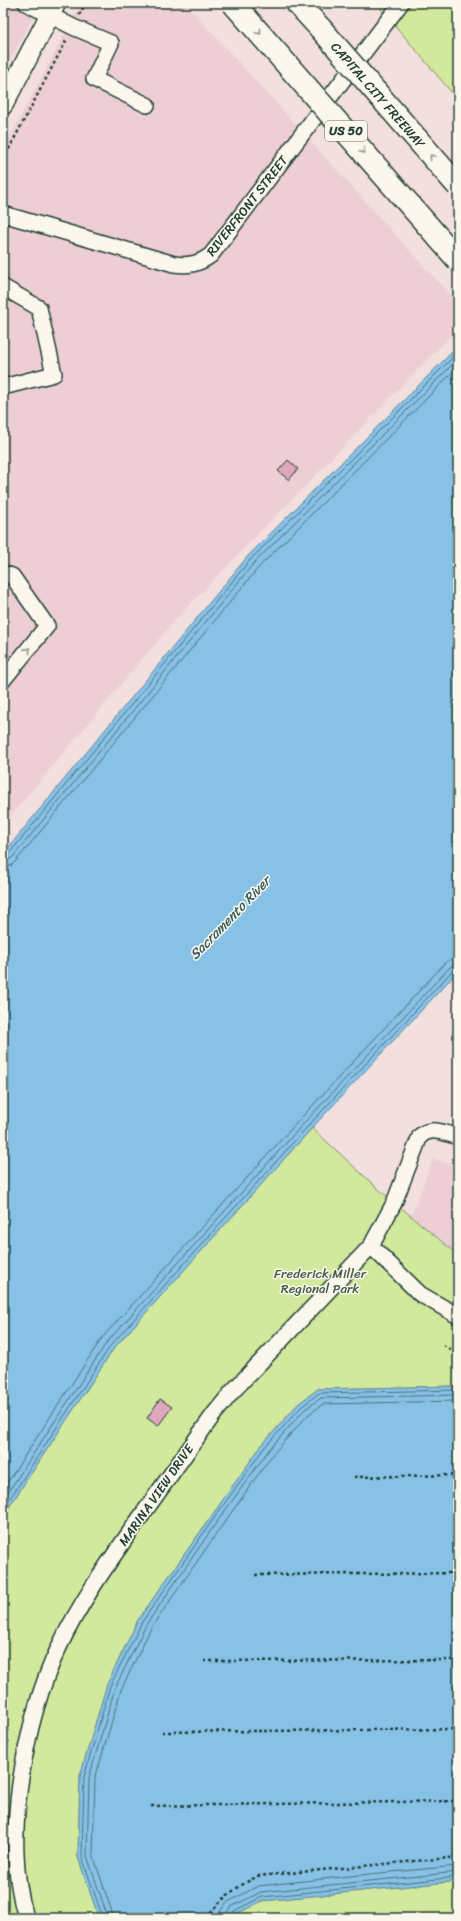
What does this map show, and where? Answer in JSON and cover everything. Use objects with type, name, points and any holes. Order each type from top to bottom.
[{"type":"highway","name":"US 50","points":[[233,3],[458,260]]},
{"type":"highway","name":"CAPITAL CITY FREEWAY","points":[[297,3],[458,186]]},
{"type":"highway","points":[[302,3],[321,29]]},
{"type":"main road","points":[[5,94],[53,9]]},
{"type":"street","points":[[26,3],[53,9],[73,27],[111,43],[94,79],[147,105]]},
{"type":"street","name":"RIVERFRONT STREET","points":[[3,214],[174,264],[188,266],[201,262],[211,255],[401,3]]},
{"type":"street","points":[[3,287],[39,308],[54,374],[3,386]]},
{"type":"street","points":[[3,573],[12,576],[47,626],[3,680]]},
{"type":"street","name":"MARINA VIEW DRIVE","points":[[26,1918],[16,1870],[15,1840],[22,1766],[32,1724],[46,1680],[70,1624],[101,1574],[214,1414],[237,1386],[371,1246],[394,1203],[420,1136],[427,1131],[440,1131],[458,1137]]},
{"type":"street","points":[[371,1246],[420,1294],[458,1316]]},
{"type":"path","points":[[3,160],[86,3]]},
{"type":"path","points":[[443,1345],[458,1354]]},
{"type":"path","points":[[354,1477],[458,1475]]},
{"type":"path","points":[[255,1575],[458,1573]]},
{"type":"path","points":[[204,1660],[458,1660]]},
{"type":"path","points":[[162,1732],[458,1729]]},
{"type":"path","points":[[151,1806],[458,1801]]},
{"type":"path","points":[[207,1918],[218,1902],[235,1888],[258,1876],[458,1858]]},
{"type":"shaded area","points":[[3,3],[41,3],[3,73]]},
{"type":"shaded area","points":[[81,3],[185,3],[458,304],[458,328],[174,621],[3,825],[3,150]]},
{"type":"shaded area","points":[[433,1159],[458,1167],[458,1255],[411,1216]]},
{"type":"green space","points":[[376,3],[458,3],[458,100]]},
{"type":"green space","name":"Frederick Miller Regional Park","points":[[312,1128],[376,1187],[458,1255],[458,1386],[318,1389],[298,1404],[261,1446],[138,1620],[107,1685],[80,1776],[78,1857],[99,1918],[3,1918],[3,1516],[114,1348]]},
{"type":"green space","points":[[458,1881],[458,1918],[233,1918],[236,1914],[262,1901]]},
{"type":"water","name":"Sacramento River","points":[[458,346],[458,971],[312,1128],[114,1348],[3,1516],[3,854],[247,557]]},
{"type":"water","points":[[458,1386],[458,1881],[262,1901],[236,1914],[233,1918],[99,1918],[78,1857],[80,1776],[107,1684],[138,1620],[261,1446],[298,1404],[318,1389]]},
{"type":"building","points":[[288,460],[298,469],[289,480],[278,471]]},
{"type":"building","points":[[160,1399],[172,1407],[158,1426],[147,1418]]}]
